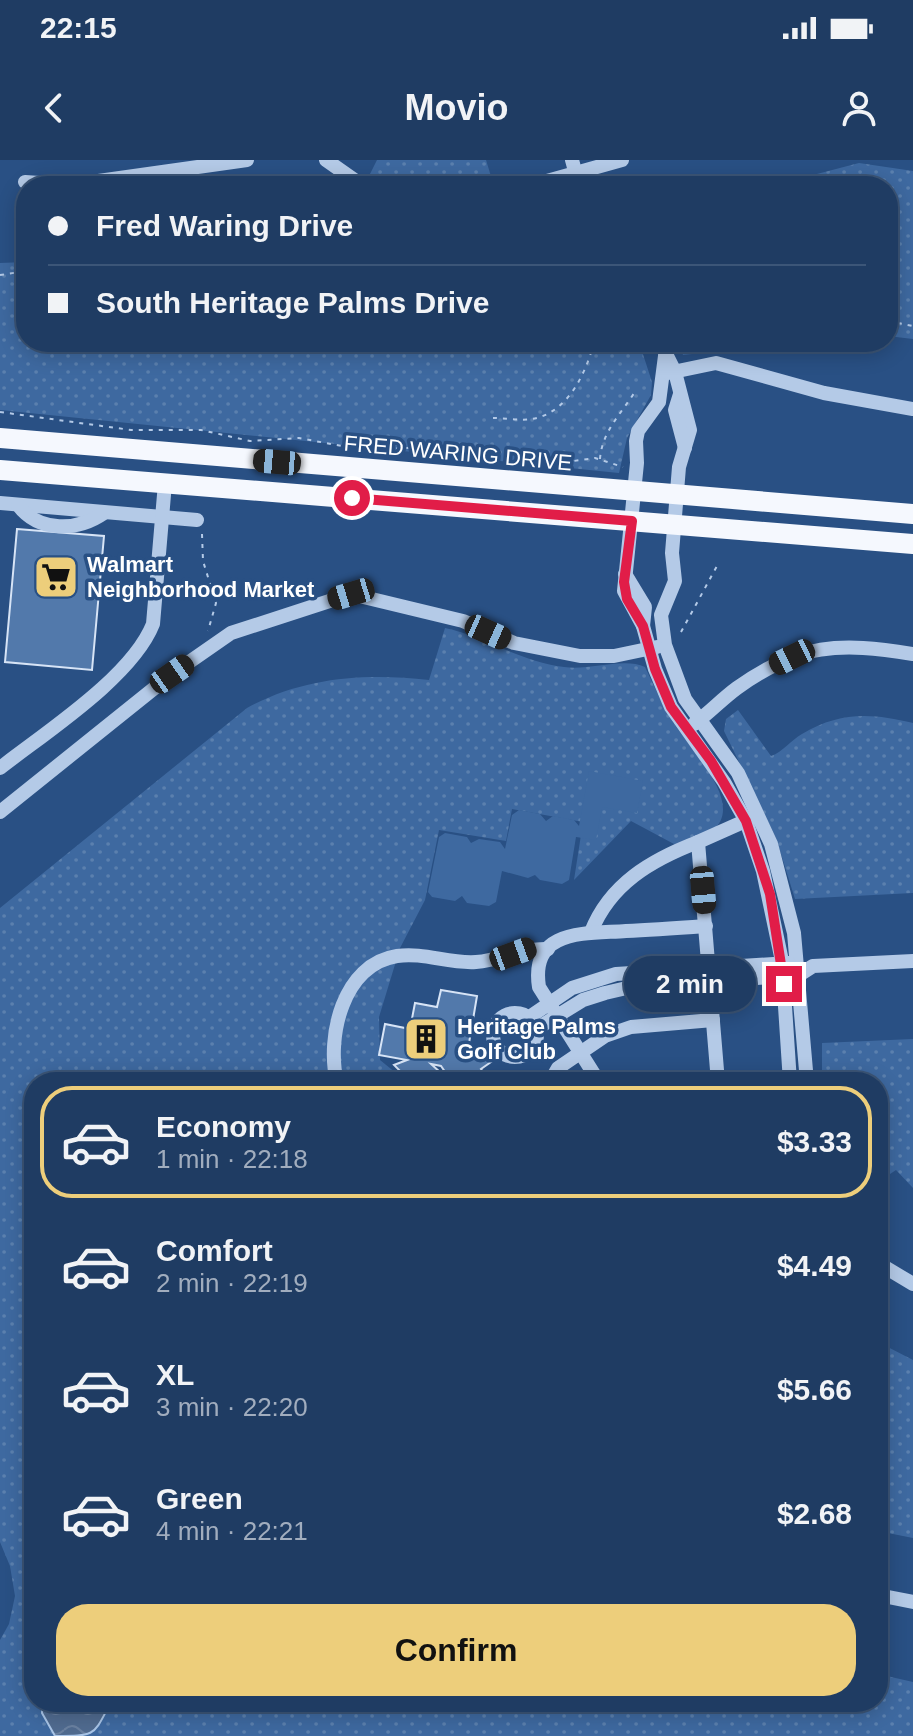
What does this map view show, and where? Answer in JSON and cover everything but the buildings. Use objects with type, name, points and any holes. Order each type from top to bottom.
[{"type":"main road","name":"FRED WARING DRIVE","points":[[0,438],[913,514]]},
{"type":"main road","points":[[0,470],[913,544]]},
{"type":"street","points":[[134,176],[247,160]]},
{"type":"street","points":[[326,160],[349,176]]},
{"type":"street","points":[[575,173],[622,160]]},
{"type":"street","points":[[662,352],[659,402],[638,431],[624,591],[642,620],[648,649],[664,694],[753,818]]},
{"type":"street","points":[[664,352],[675,372],[690,430],[674,524],[672,553],[675,581],[661,615],[665,645],[680,688],[738,773],[753,818],[785,889],[790,969],[790,1072]]},
{"type":"street","points":[[660,375],[716,363],[824,393],[913,409]]},
{"type":"street","points":[[659,402],[680,399]]},
{"type":"street","points":[[0,768],[113,677],[147,639],[153,624],[165,483]]},
{"type":"street","points":[[0,503],[197,520]]},
{"type":"street","points":[[0,812],[172,674],[231,633],[351,594],[463,621],[514,643],[580,656],[614,656],[665,645]]},
{"type":"street","points":[[642,620],[661,615]]},
{"type":"street","points":[[687,729],[736,689],[810,649],[869,647],[913,654]]},
{"type":"street","points":[[591,932],[599,911],[640,869],[753,818]]},
{"type":"street","points":[[698,842],[717,1072]]},
{"type":"street","points":[[592,1072],[539,987],[537,971],[548,949],[556,941],[591,932],[706,926]]},
{"type":"street","points":[[337,1072],[338,1026],[343,1004],[352,985],[365,972],[393,957],[418,955],[439,962],[475,962],[498,959],[529,948],[548,949]]},
{"type":"street","points":[[532,1024],[554,1008],[605,993],[710,974],[913,961]]},
{"type":"street","points":[[790,969],[805,1072]]},
{"type":"street","points":[[556,1072],[605,1036],[631,1027],[713,1020]]},
{"type":"street","points":[[888,1269],[913,1284]]},
{"type":"street","points":[[888,1597],[913,1602]]},
{"type":"path","points":[[493,418],[535,419],[562,403],[578,383],[590,352]]},
{"type":"path","points":[[600,459],[602,443],[614,420],[636,390]]},
{"type":"path","points":[[0,412],[131,430],[201,430],[250,441],[314,439],[363,450],[427,447],[511,463],[545,465],[600,459],[626,468]]},
{"type":"path","points":[[197,520],[201,524],[201,553],[215,596],[215,615],[207,629],[215,645]]},
{"type":"path","points":[[681,632],[717,566]]},
{"type":"shaded area","points":[[377,160],[486,160],[491,176],[376,176],[370,174]]},
{"type":"shaded area","points":[[859,163],[913,171],[913,339],[898,337],[898,176],[809,176]]},
{"type":"shaded area","points":[[16,262],[16,352],[642,352],[652,382],[651,395],[627,438],[619,473],[0,410],[0,263]]},
{"type":"shaded area","points":[[682,352],[709,352],[683,355]]},
{"type":"shaded area","points":[[445,628],[548,664],[574,668],[627,663],[645,667],[672,721],[713,779],[721,796],[723,812],[717,826],[701,837],[674,844],[631,821],[574,880],[583,822],[512,809],[506,841],[439,830],[425,900],[400,948],[379,1017],[380,1060],[395,1072],[24,1072],[24,1712],[888,1712],[888,1676],[913,1682],[913,1736],[0,1736],[0,1640],[9,1624],[15,1596],[10,1566],[0,1542],[0,908],[247,708],[290,690],[335,680],[382,677],[429,680]]},
{"type":"shaded area","points":[[738,710],[771,756],[798,737],[830,721],[870,716],[913,723],[913,893],[795,899],[776,838],[724,731],[726,719]]},
{"type":"shaded area","points":[[589,771],[643,781],[637,813],[602,807],[596,840],[576,837],[569,880],[562,884],[540,880],[535,875],[528,878],[502,871],[496,902],[489,906],[467,903],[462,896],[455,901],[432,897],[428,892],[439,837],[445,833],[467,837],[471,843],[479,839],[500,842],[505,849],[512,815],[519,810],[540,814],[546,821],[553,816],[574,820],[579,826]]},
{"type":"shaded area","points":[[913,1039],[913,1188],[896,1170],[888,1175],[888,1072],[822,1072],[822,1043]]},
{"type":"shaded area","points":[[888,1347],[913,1360],[913,1538],[888,1533]]},
{"type":"water","points":[[106,1712],[92,1732],[55,1736],[42,1713]]},
{"type":"place","name":"Walmart Neighborhood Market","points":[[56,577]]},
{"type":"place","name":"Heritage Palms Golf Club","points":[[426,1039]]},
{"type":"route","points":[[352,498],[632,521],[624,591],[643,626],[664,694],[679,720],[711,761],[746,821],[770,894],[784,984]]}]
